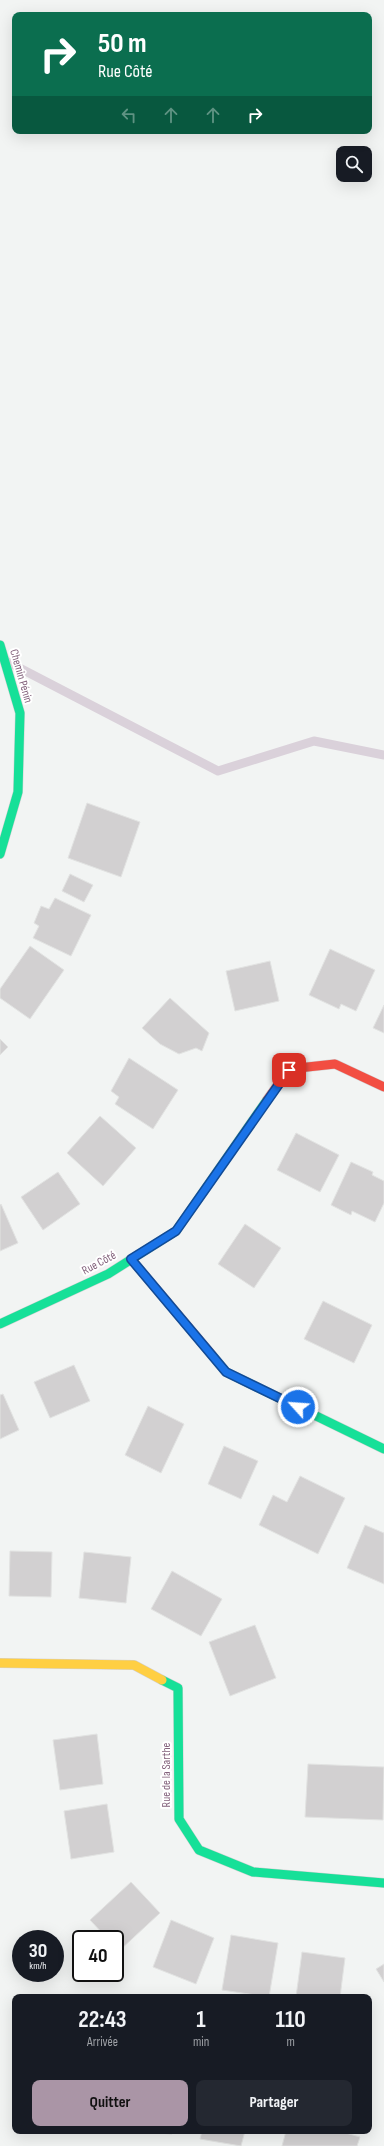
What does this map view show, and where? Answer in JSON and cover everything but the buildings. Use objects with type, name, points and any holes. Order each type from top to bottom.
[{"type":"street","name":"Chemin Pénin","points":[[0,645],[20,713],[18,792],[0,854]]},
{"type":"street","name":"Rue Côté","points":[[0,1324],[108,1274],[176,1231],[289,1070],[335,1064],[384,1087]]},
{"type":"street","points":[[131,1259],[226,1372],[384,1449]]},
{"type":"street","name":"Rue de la Sarthe","points":[[0,1663],[134,1665],[178,1688],[179,1819],[199,1850],[253,1872],[384,1883]]},
{"type":"waterway","points":[[8,662],[218,771],[314,741],[384,755]]},
{"type":"traffic: fast","points":[[0,645],[20,713],[18,792],[0,854]]},
{"type":"traffic: fast","points":[[0,1324],[108,1274],[176,1231],[267,1100]]},
{"type":"traffic: fast","points":[[212,1355],[226,1372],[384,1449]]},
{"type":"traffic: fast","points":[[162,1680],[178,1688],[179,1819],[199,1850],[253,1872],[384,1883]]},
{"type":"traffic: slow","points":[[0,1663],[134,1665],[162,1680]]},
{"type":"traffic: jam","points":[[267,1100],[289,1069],[335,1064],[384,1087]]},
{"type":"traffic: jam","points":[[131,1259],[212,1355]]},
{"type":"route","points":[[289,1070],[176,1231],[131,1259],[226,1372],[298,1407]]}]
